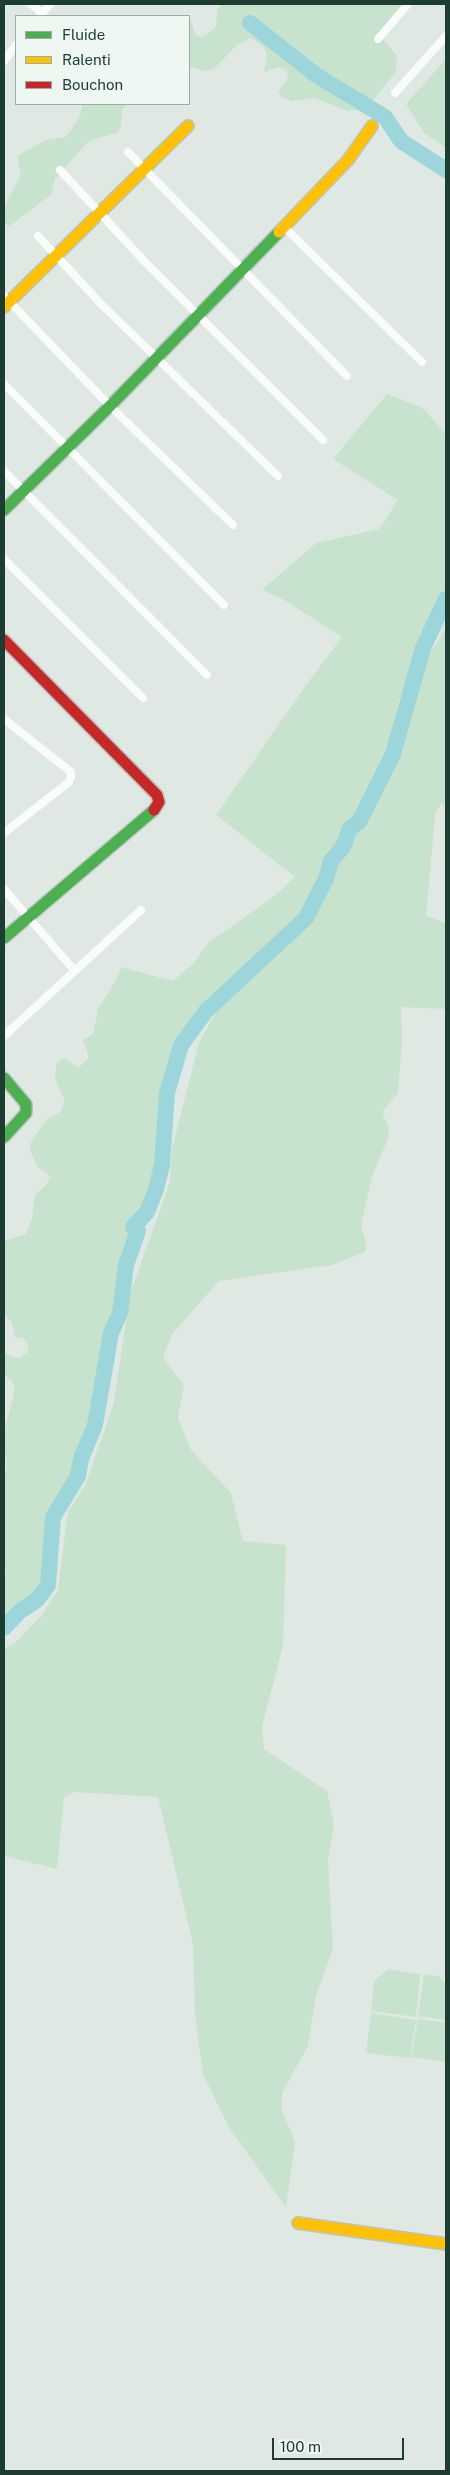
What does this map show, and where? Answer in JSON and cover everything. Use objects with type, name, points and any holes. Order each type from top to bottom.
[{"type":"street","points":[[31,4],[41,15],[50,4]]},
{"type":"street","points":[[378,39],[408,4]]},
{"type":"street","points":[[395,93],[446,36]]},
{"type":"street","points":[[4,61],[15,47]]},
{"type":"street","points":[[188,126],[56,255],[5,301],[233,525]]},
{"type":"street","points":[[4,510],[110,406],[348,160],[372,126]]},
{"type":"street","points":[[128,152],[347,376]]},
{"type":"street","points":[[60,170],[99,213],[323,440]]},
{"type":"street","points":[[283,226],[422,362]]},
{"type":"street","points":[[38,236],[101,304],[278,476]]},
{"type":"street","points":[[4,384],[224,605]]},
{"type":"street","points":[[4,471],[207,675]]},
{"type":"street","points":[[4,559],[143,698]]},
{"type":"street","points":[[4,640],[157,795],[159,802],[156,808],[4,938]]},
{"type":"street","points":[[4,833],[69,782],[71,777],[71,772],[5,724]]},
{"type":"street","points":[[4,888],[75,971]]},
{"type":"street","points":[[4,1036],[141,910]]},
{"type":"street","points":[[4,1078],[26,1104],[26,1113],[4,1137]]},
{"type":"street","points":[[298,2223],[446,2244]]},
{"type":"green space","points":[[221,4],[405,4],[380,35],[397,56],[396,72],[365,110],[347,111],[315,98],[291,101],[283,98],[278,91],[288,79],[287,70],[279,67],[264,72],[267,56],[264,47],[251,38],[237,45],[214,69],[206,71],[190,67],[190,22],[191,20],[195,35],[202,37],[216,27],[217,10]]},
{"type":"green space","points":[[443,62],[446,63],[446,148],[424,133],[406,104]]},
{"type":"green space","points":[[83,105],[126,105],[122,109],[121,126],[117,133],[92,140],[84,146],[55,179],[51,195],[9,226],[4,223],[4,207],[21,175],[17,156],[46,140],[64,137],[70,132],[79,117]]},
{"type":"green space","points":[[387,394],[423,408],[446,435],[446,588],[432,623],[419,644],[412,675],[399,700],[390,748],[379,774],[362,808],[329,860],[318,888],[296,922],[259,957],[220,988],[188,1024],[173,1055],[161,1099],[158,1163],[143,1203],[129,1224],[131,1239],[122,1263],[114,1314],[107,1332],[101,1368],[97,1376],[94,1408],[73,1471],[50,1512],[44,1572],[38,1587],[29,1600],[4,1624],[4,1576],[6,1571],[4,1560],[4,1481],[7,1461],[4,1453],[4,1432],[15,1389],[11,1380],[4,1375],[4,1352],[12,1357],[20,1358],[28,1352],[28,1344],[23,1338],[15,1337],[11,1321],[4,1313],[4,1241],[26,1234],[32,1218],[35,1195],[47,1184],[50,1176],[38,1167],[31,1153],[30,1144],[46,1120],[60,1112],[65,1101],[55,1079],[57,1062],[65,1058],[78,1068],[89,1058],[83,1040],[93,1034],[98,1009],[115,982],[121,967],[173,981],[193,964],[208,943],[276,895],[295,877],[216,815],[304,688],[342,637],[284,600],[262,590],[316,543],[379,529],[398,500],[333,459]]},
{"type":"green space","points":[[444,631],[446,633],[446,804],[440,805],[435,815],[426,916],[446,923],[446,1006],[445,1009],[401,1007],[402,1040],[398,1093],[384,1109],[383,1115],[389,1127],[388,1139],[372,1176],[361,1226],[366,1242],[365,1252],[332,1265],[219,1281],[172,1334],[163,1358],[184,1385],[178,1418],[191,1450],[231,1493],[243,1541],[286,1545],[283,1645],[262,1727],[264,1749],[327,1791],[334,1825],[328,1861],[333,1949],[316,1996],[308,2046],[282,2093],[282,2110],[295,2142],[286,2207],[228,2126],[203,2074],[195,2015],[193,1944],[158,1797],[74,1792],[64,1798],[57,1869],[4,1856],[4,1649],[16,1642],[41,1616],[58,1590],[68,1511],[86,1484],[114,1402],[130,1294],[170,1182],[172,1149],[199,1043],[215,1013],[304,926],[388,772],[424,663]]},
{"type":"green space","points":[[388,1969],[420,1974],[416,2017],[371,2011],[374,1981]]},
{"type":"green space","points":[[424,1974],[438,1976],[446,1983],[446,2020],[418,2016]]},
{"type":"green space","points":[[371,2013],[416,2020],[410,2058],[366,2053]]},
{"type":"green space","points":[[418,2019],[446,2023],[446,2062],[411,2057]]},
{"type":"waterway","points":[[250,23],[316,75],[385,117],[401,141],[446,170]]},
{"type":"waterway","points":[[4,1628],[20,1611],[37,1600],[48,1585],[53,1517],[78,1476],[81,1459],[95,1425],[111,1333],[120,1313],[126,1265],[138,1231],[133,1227],[147,1212],[156,1189],[162,1165],[167,1093],[181,1045],[206,1011],[306,918],[326,879],[331,861],[343,847],[350,828],[359,822],[393,754],[423,648],[446,599]]},
{"type":"traffic: fast","points":[[4,510],[110,406],[279,232]]},
{"type":"traffic: fast","points":[[4,938],[154,810]]},
{"type":"traffic: fast","points":[[4,1078],[26,1104],[26,1113],[4,1137]]},
{"type":"traffic: slow","points":[[4,307],[188,126]]},
{"type":"traffic: slow","points":[[279,232],[348,160],[372,126]]},
{"type":"traffic: slow","points":[[298,2223],[446,2244]]},
{"type":"traffic: jam","points":[[4,640],[157,795],[159,802],[154,810]]}]
